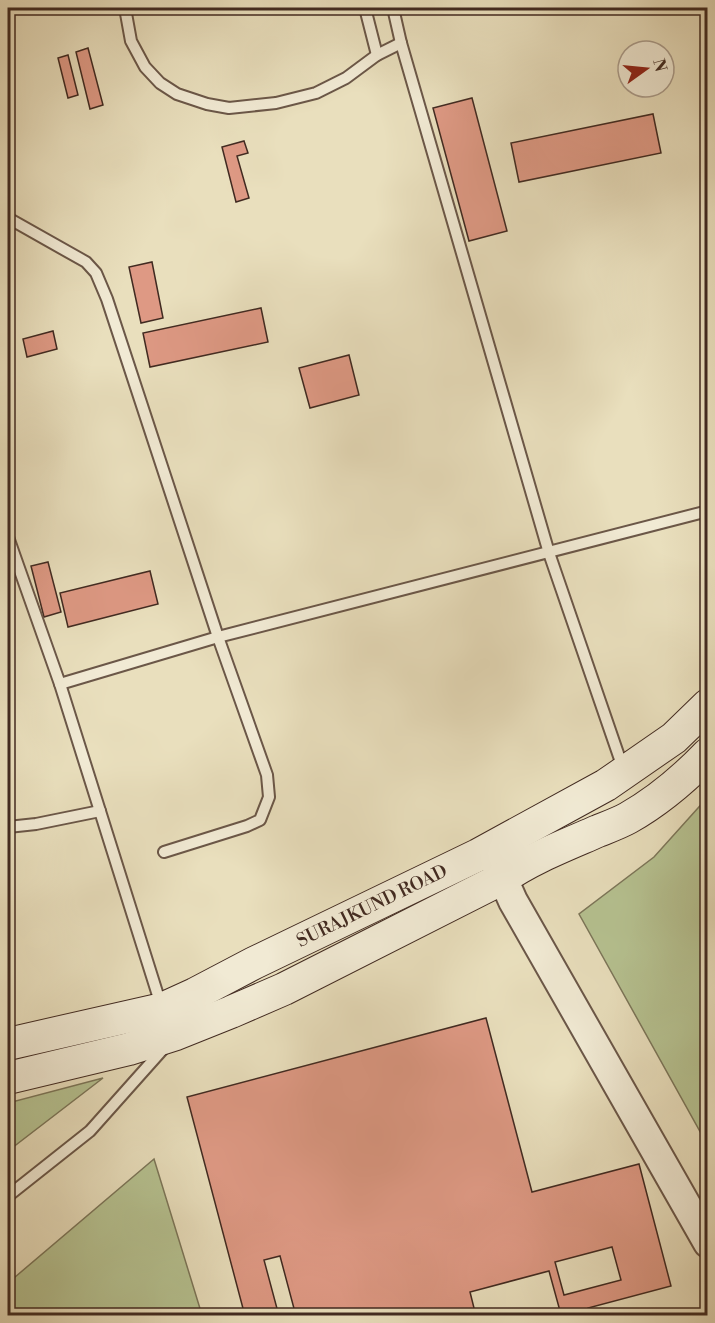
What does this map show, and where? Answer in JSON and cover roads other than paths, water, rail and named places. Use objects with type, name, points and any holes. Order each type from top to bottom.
[{"type":"main road","name":"SURAJKUND ROAD","points":[[8,1078],[129,1049],[169,1021],[195,994],[489,849],[606,785],[674,738],[708,705]]},
{"type":"main road","name":"SURAJKUND ROAD","points":[[8,1044],[231,1012],[284,989],[540,857],[627,818],[662,796],[690,773],[708,754]]},
{"type":"street","points":[[489,849],[520,913],[708,1243]]},
{"type":"lane","points":[[125,8],[131,41],[145,67],[160,83],[177,94],[207,104],[229,108],[276,103],[316,93],[346,78],[377,55],[402,43]]},
{"type":"lane","points":[[365,8],[377,55]]},
{"type":"lane","points":[[393,8],[549,553],[625,773]]},
{"type":"lane","points":[[8,218],[86,262],[96,273],[107,299],[218,637],[267,775],[268,797],[260,819],[247,826],[164,852]]},
{"type":"lane","points":[[60,684],[218,637],[708,511]]},
{"type":"lane","points":[[8,537],[60,684],[119,874],[169,1021],[90,1131],[8,1196]]},
{"type":"lane","points":[[8,827],[36,824],[100,811]]}]
